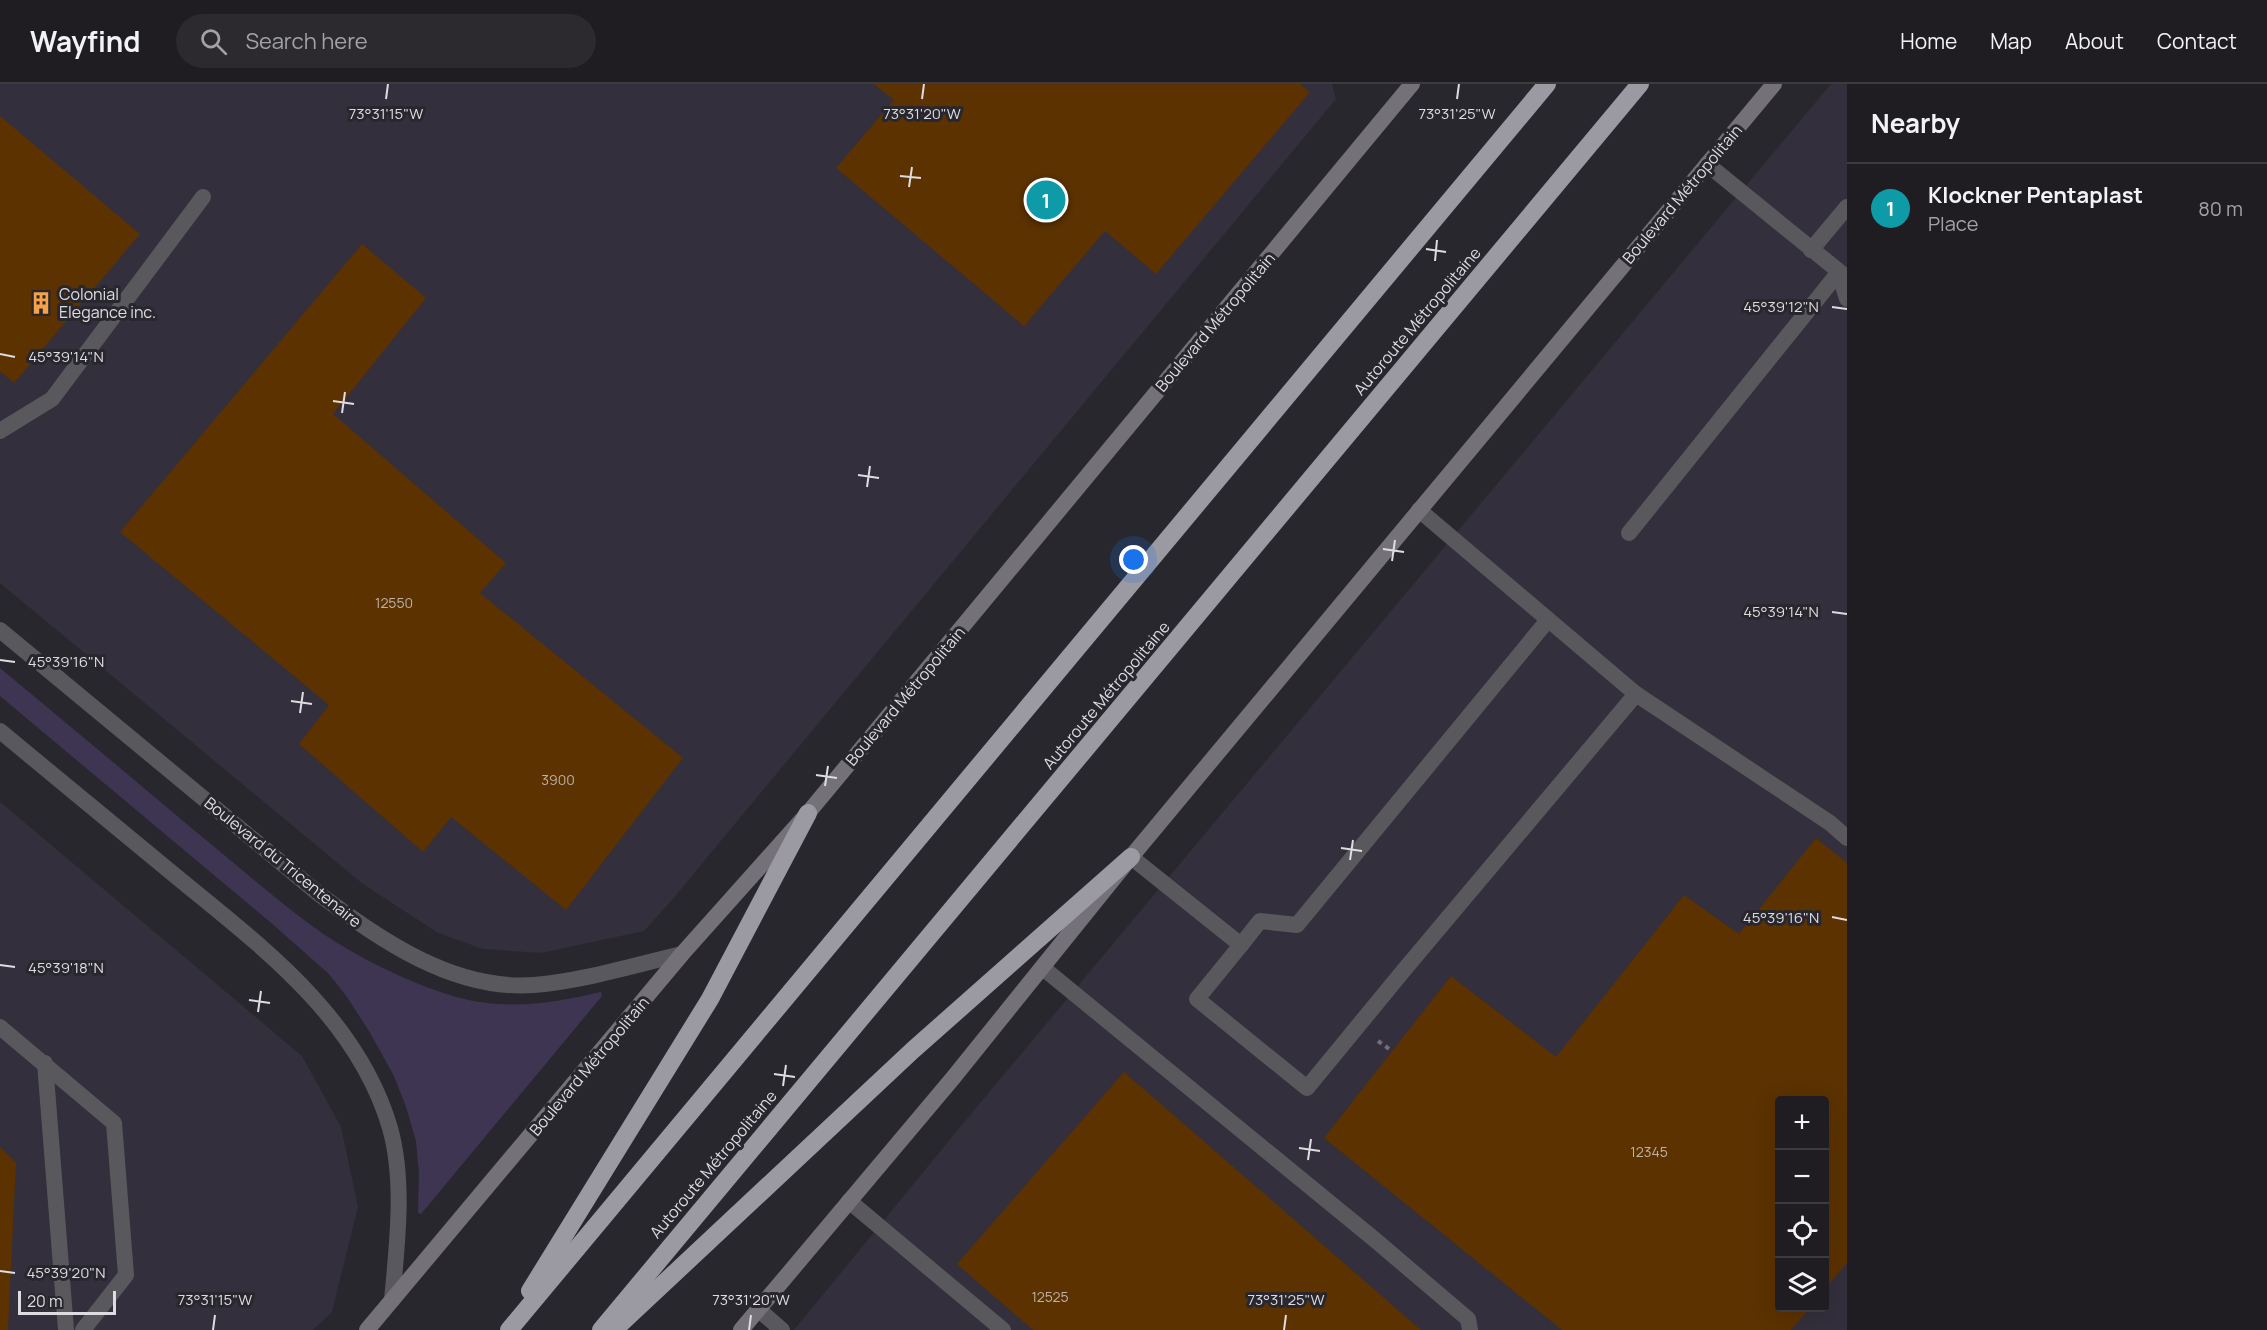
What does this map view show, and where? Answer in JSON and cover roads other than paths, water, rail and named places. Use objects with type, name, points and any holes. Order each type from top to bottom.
[{"type":"highway","points":[[508,1330],[1547,84]]},
{"type":"highway","name":"Autoroute Métropolitaine","points":[[601,1330],[1640,84]]},
{"type":"highway","points":[[508,1330],[710,999],[808,813]]},
{"type":"highway","points":[[613,1330],[913,1050],[1131,857]]},
{"type":"main road","name":"Boulevard Métropolitain","points":[[367,1330],[682,954],[808,813],[1412,84]]},
{"type":"main road","name":"Boulevard Métropolitain","points":[[741,1330],[953,1078],[1131,857],[1774,84]]},
{"type":"street","points":[[1707,164],[1843,275],[1847,299]]},
{"type":"street","points":[[0,431],[52,399],[203,197]]},
{"type":"street","points":[[1811,249],[1847,207]]},
{"type":"street","points":[[1833,224],[1847,234]]},
{"type":"street","points":[[1629,533],[1843,275]]},
{"type":"street","points":[[1419,510],[1636,694],[1847,838]]},
{"type":"street","points":[[1548,620],[1297,925],[1260,921],[1197,999],[1307,1088],[1636,694]]},
{"type":"street","name":"Boulevard du Tricentenaire","points":[[0,630],[319,894],[362,926],[417,958],[477,980],[510,985],[533,985],[581,977],[682,954]]},
{"type":"street","points":[[0,731],[271,957],[322,1006],[356,1052],[382,1105],[396,1161],[398,1222],[392,1300]]},
{"type":"street","points":[[1131,857],[1241,945]]},
{"type":"street","points":[[1042,968],[1468,1319],[1470,1330]]},
{"type":"street","points":[[0,1027],[114,1123],[126,1275],[83,1330]]},
{"type":"street","points":[[45,1064],[66,1330]]},
{"type":"street","points":[[849,1201],[1003,1330]]},
{"type":"street","points":[[758,1310],[782,1330]]},
{"type":"place","name":"Klockner Pentaplast","points":[[1046,200]]},
{"type":"place","name":"Colonial Elegance inc.","points":[[41,303]]}]
